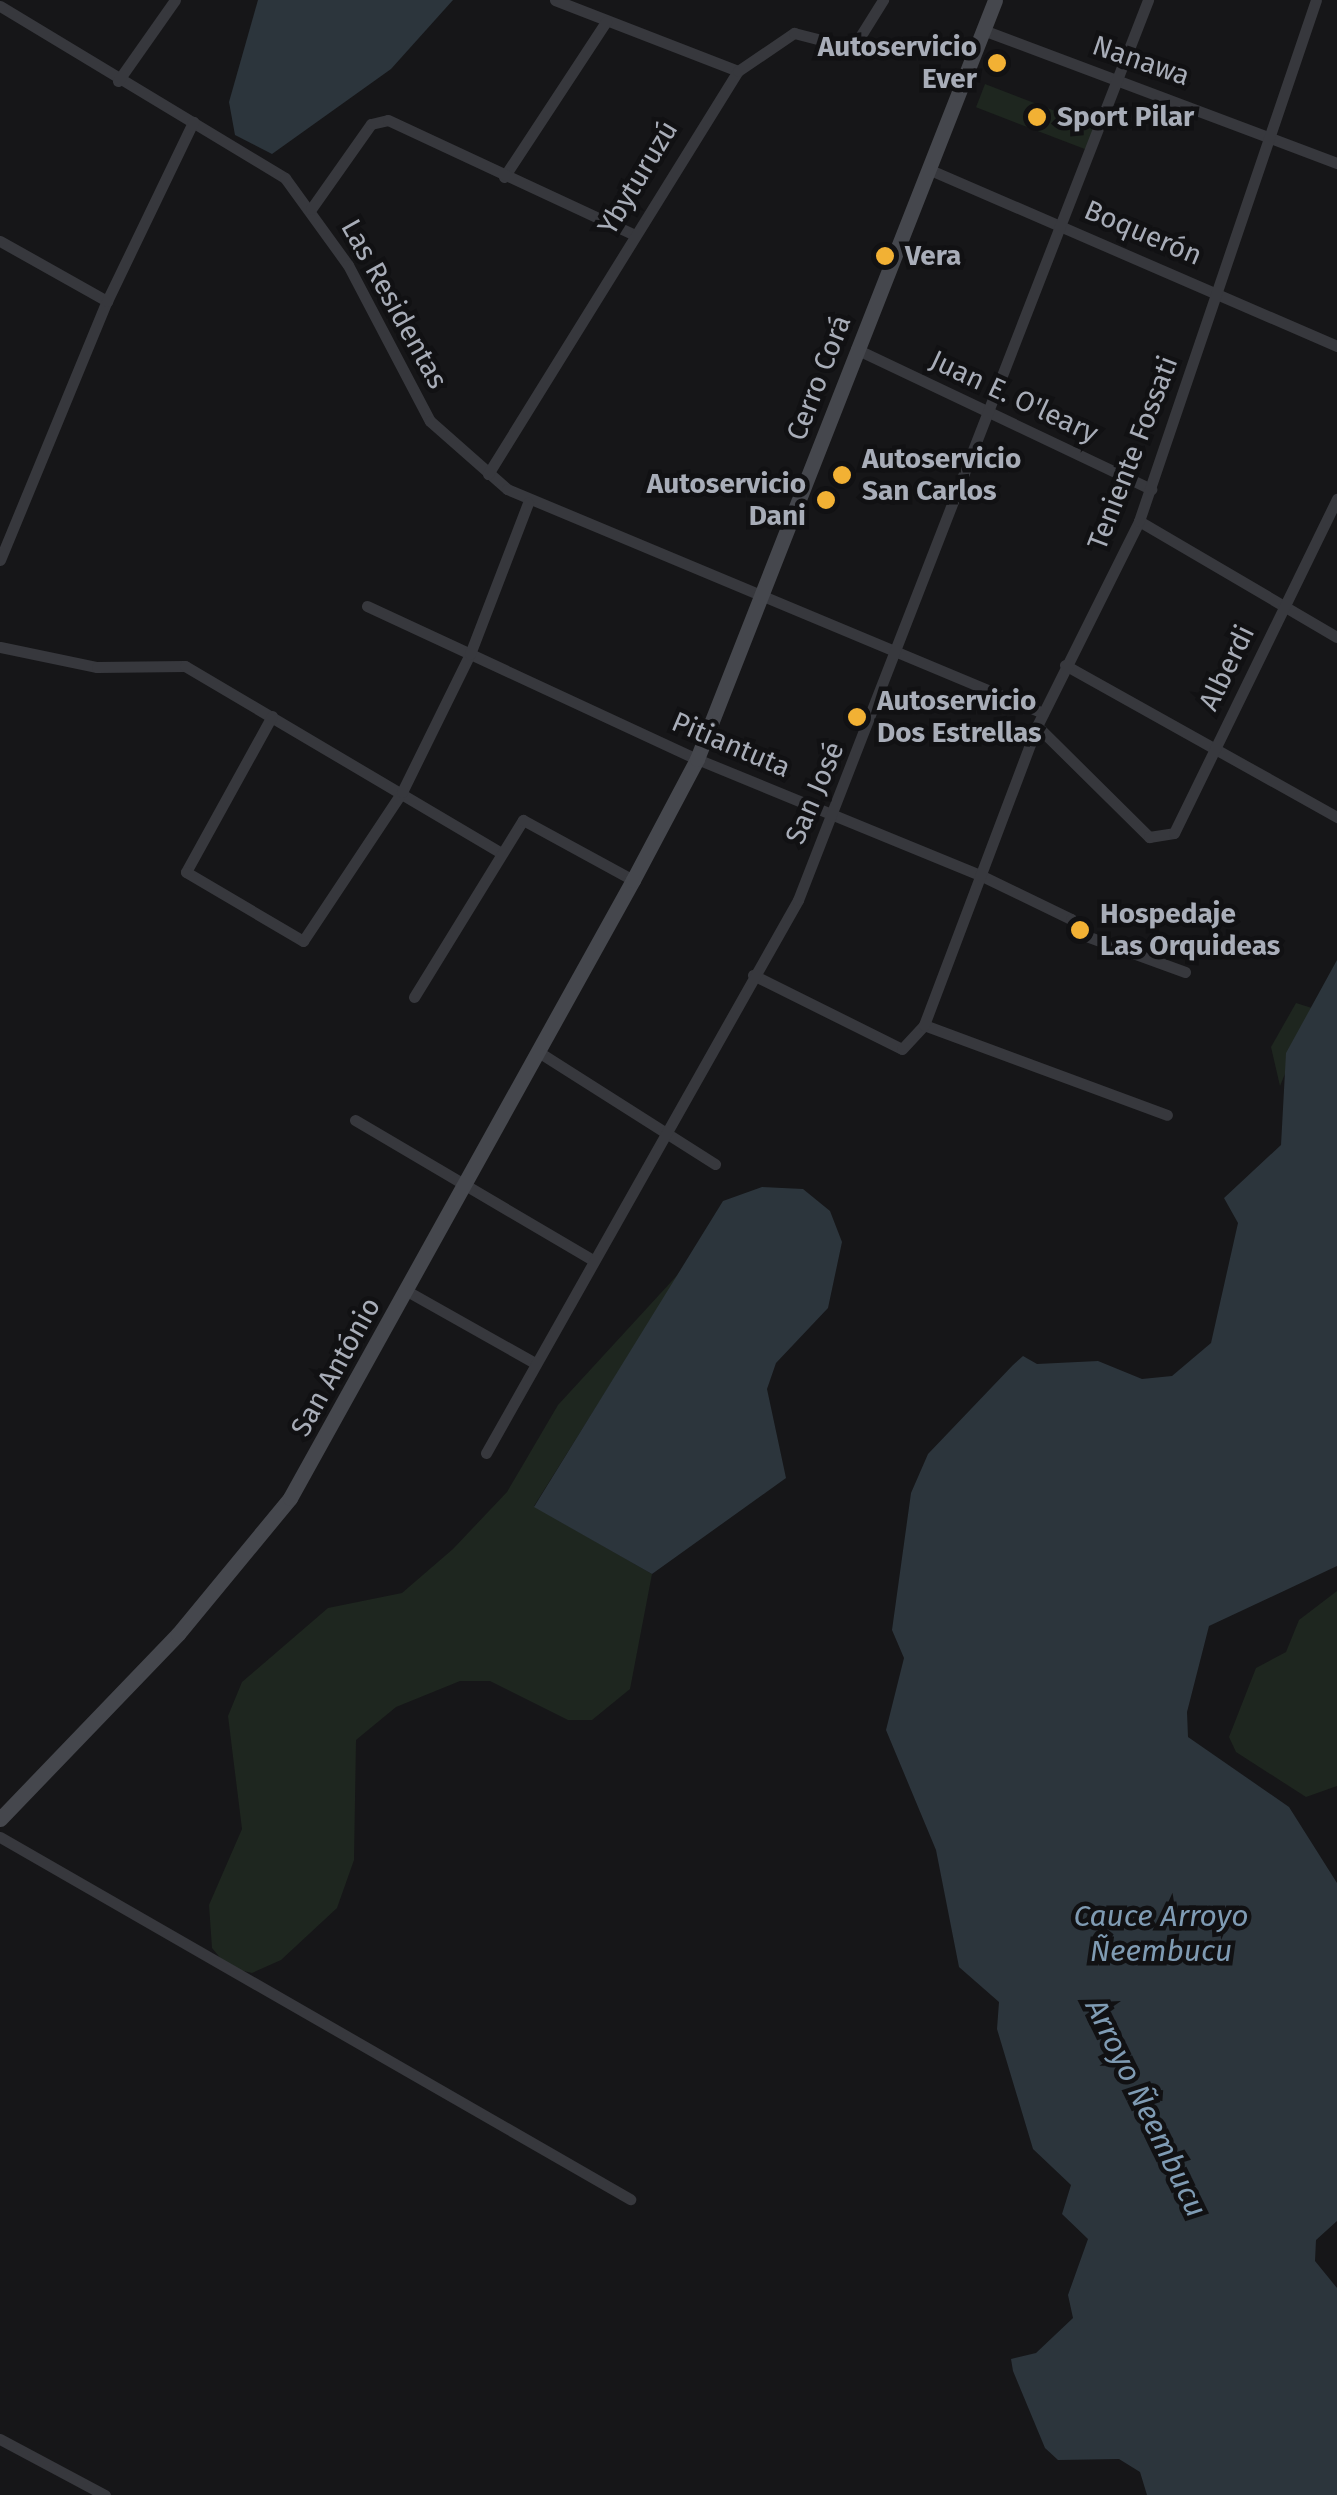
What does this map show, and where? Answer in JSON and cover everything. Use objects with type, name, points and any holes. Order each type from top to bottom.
[{"type":"street","points":[[118,82],[175,0]]},
{"type":"street","points":[[555,0],[738,71]]},
{"type":"street","name":"Ybyturuzú","points":[[488,474],[633,234],[738,71],[794,33],[854,48],[883,0]]},
{"type":"street","name":"Cerro Corá","points":[[633,880],[697,759],[995,0]]},
{"type":"street","name":"San José","points":[[486,1453],[753,975],[833,815],[900,654],[1148,0]]},
{"type":"street","name":"Teniente Fossati","points":[[924,1025],[1040,719],[1151,489],[1276,134],[1316,0]]},
{"type":"street","name":"Las Residentas","points":[[0,6],[118,82],[262,158],[310,209],[430,420],[488,474],[528,502],[900,654],[1040,719]]},
{"type":"street","points":[[504,178],[606,22]]},
{"type":"street","name":"Nanawa","points":[[983,30],[1276,134],[1337,162]]},
{"type":"street","points":[[310,209],[379,120],[633,234]]},
{"type":"street","points":[[0,560],[106,301],[194,122]]},
{"type":"street","name":"Boquerón","points":[[928,169],[1337,346]]},
{"type":"street","points":[[0,240],[106,301]]},
{"type":"street","name":"Juan E. O'leary","points":[[856,350],[1151,489]]},
{"type":"street","name":"Alberdi","points":[[1040,719],[1149,838],[1174,833],[1337,499]]},
{"type":"street","points":[[272,716],[190,852],[186,872],[303,940],[402,792],[470,654],[528,502]]},
{"type":"street","points":[[1139,520],[1337,637]]},
{"type":"street","name":"Pitiantuta","points":[[367,606],[697,759],[980,875],[1071,919],[1078,933],[1184,972]]},
{"type":"street","points":[[0,647],[97,667],[168,661],[272,716],[500,852]]},
{"type":"street","points":[[1065,665],[1217,744],[1337,817]]},
{"type":"street","points":[[414,996],[500,852],[532,819],[633,880]]},
{"type":"street","name":"San António","points":[[0,1820],[268,1529],[407,1291],[633,880]]},
{"type":"street","points":[[753,975],[902,1049],[924,1025],[1167,1115]]},
{"type":"street","points":[[537,1052],[715,1164]]},
{"type":"street","points":[[355,1120],[593,1260]]},
{"type":"street","points":[[407,1291],[535,1364]]},
{"type":"street","points":[[0,1836],[630,2199]]},
{"type":"street","points":[[0,2439],[106,2495]]},
{"type":"shaded area","name":"Sport Pilar","points":[[985,84],[1097,127],[1088,150],[976,107]]},
{"type":"shaded area","points":[[1296,1003],[1312,1008],[1280,1086],[1271,1047]]},
{"type":"shaded area","points":[[682,1270],[534,1506],[652,1574],[630,1689],[592,1720],[568,1720],[490,1681],[460,1681],[396,1707],[356,1740],[354,1860],[337,1908],[281,1960],[252,1973],[228,1967],[212,1948],[209,1905],[242,1829],[228,1716],[242,1682],[328,1608],[402,1593],[453,1549],[507,1492],[558,1405]]},
{"type":"shaded area","points":[[1337,1591],[1337,1786],[1306,1797],[1236,1752],[1229,1737],[1256,1668],[1286,1652],[1299,1620]]},
{"type":"water","points":[[258,0],[453,0],[391,69],[272,154],[235,135],[229,102]]},
{"type":"water","name":"Cauce Arroyo Ñeembucu","points":[[1337,960],[1337,1566],[1209,1626],[1187,1712],[1188,1737],[1289,1807],[1337,1883],[1337,2221],[1316,2240],[1315,2261],[1337,2288],[1337,2495],[1147,2495],[1140,2472],[1119,2459],[1058,2460],[1045,2448],[1013,2371],[1011,2359],[1036,2353],[1073,2318],[1068,2295],[1088,2239],[1062,2214],[1071,2185],[1033,2149],[997,2029],[999,2002],[959,1967],[936,1850],[886,1730],[904,1658],[892,1630],[911,1493],[928,1454],[1023,1356],[1037,1364],[1098,1361],[1142,1379],[1172,1376],[1211,1343],[1238,1223],[1224,1198],[1281,1145],[1286,1053]]},
{"type":"water","points":[[762,1187],[803,1189],[830,1211],[842,1242],[828,1308],[776,1363],[767,1389],[786,1478],[652,1574],[534,1507],[723,1201]]},
{"type":"place","name":"Autoservicio Ever","points":[[997,63]]},
{"type":"place","name":"Sport Pilar","points":[[1037,117]]},
{"type":"place","name":"Vera","points":[[885,256]]},
{"type":"place","name":"Autoservicio San Carlos","points":[[842,475]]},
{"type":"place","name":"Autoservicio Dani","points":[[826,500]]},
{"type":"place","name":"Autoservicio Dos Estrellas","points":[[857,717]]},
{"type":"place","name":"Hospedaje Las Orquideas","points":[[1080,930]]},
{"type":"water label","name":"Arroyo Ñeembucu","points":[[1146,2108]]}]
